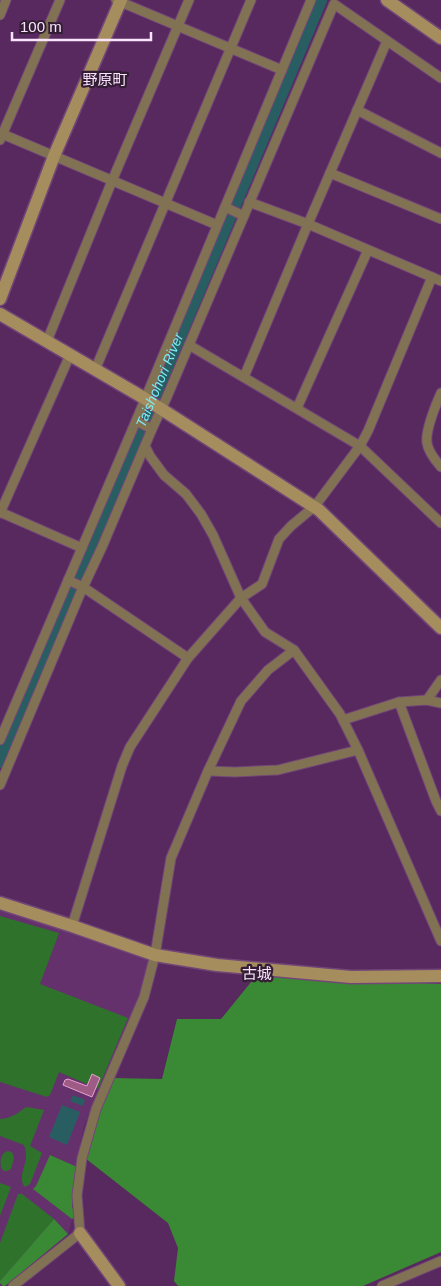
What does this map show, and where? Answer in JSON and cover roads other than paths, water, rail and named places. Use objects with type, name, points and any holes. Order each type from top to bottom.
[{"type":"street","points":[[0,15],[6,0]]},
{"type":"street","points":[[60,0],[1,135],[217,225]]},
{"type":"street","points":[[47,341],[188,0]]},
{"type":"street","points":[[95,370],[251,0]]},
{"type":"street","points":[[0,740],[2,727],[70,581],[144,398],[217,225],[226,208],[311,0]]},
{"type":"street","points":[[387,0],[441,38]]},
{"type":"street","points":[[0,300],[54,156],[119,1],[282,70]]},
{"type":"street","points":[[0,785],[82,587],[102,547],[146,446],[151,429],[162,409],[242,215],[334,4],[441,78]]},
{"type":"street","points":[[244,377],[387,41]]},
{"type":"street","points":[[357,110],[441,154]]},
{"type":"street","points":[[330,173],[441,219]]},
{"type":"street","points":[[249,202],[308,224],[441,281]]},
{"type":"street","points":[[226,208],[242,215]]},
{"type":"street","points":[[297,408],[368,250]]},
{"type":"street","points":[[72,926],[122,766],[130,747],[188,658],[241,598],[262,584],[279,539],[314,507],[360,446],[432,277]]},
{"type":"street","points":[[0,314],[162,409],[319,510],[441,628]]},
{"type":"street","points":[[189,345],[360,446],[441,523]]},
{"type":"street","points":[[70,355],[0,512],[82,548]]},
{"type":"street","points":[[441,393],[427,432],[427,442],[432,454],[441,466]]},
{"type":"street","points":[[136,420],[151,429]]},
{"type":"street","points":[[146,446],[150,456],[164,475],[186,494],[201,514],[213,535],[241,598],[266,632],[294,650],[344,720],[441,941]]},
{"type":"street","points":[[70,581],[82,587],[188,658]]},
{"type":"street","points":[[118,1286],[80,1233],[77,1195],[82,1158],[96,1109],[144,997],[155,955],[171,858],[208,771],[241,701],[268,670],[294,650]]},
{"type":"street","points":[[427,700],[441,680]]},
{"type":"street","points":[[344,720],[400,702],[427,700],[441,703]]},
{"type":"street","points":[[400,702],[441,811]]},
{"type":"street","points":[[208,771],[278,770],[358,750]]},
{"type":"street","points":[[0,903],[155,955],[217,965],[351,977],[441,976]]},
{"type":"street","points":[[13,1286],[80,1233]]},
{"type":"street","points":[[382,1286],[441,1261]]},
{"type":"waterway","name":"Taishohori River","points":[[0,760],[319,0]]},
{"type":"district","name":"野原町","points":[[105,80]]},
{"type":"district","name":"古城","points":[[257,974]]}]
